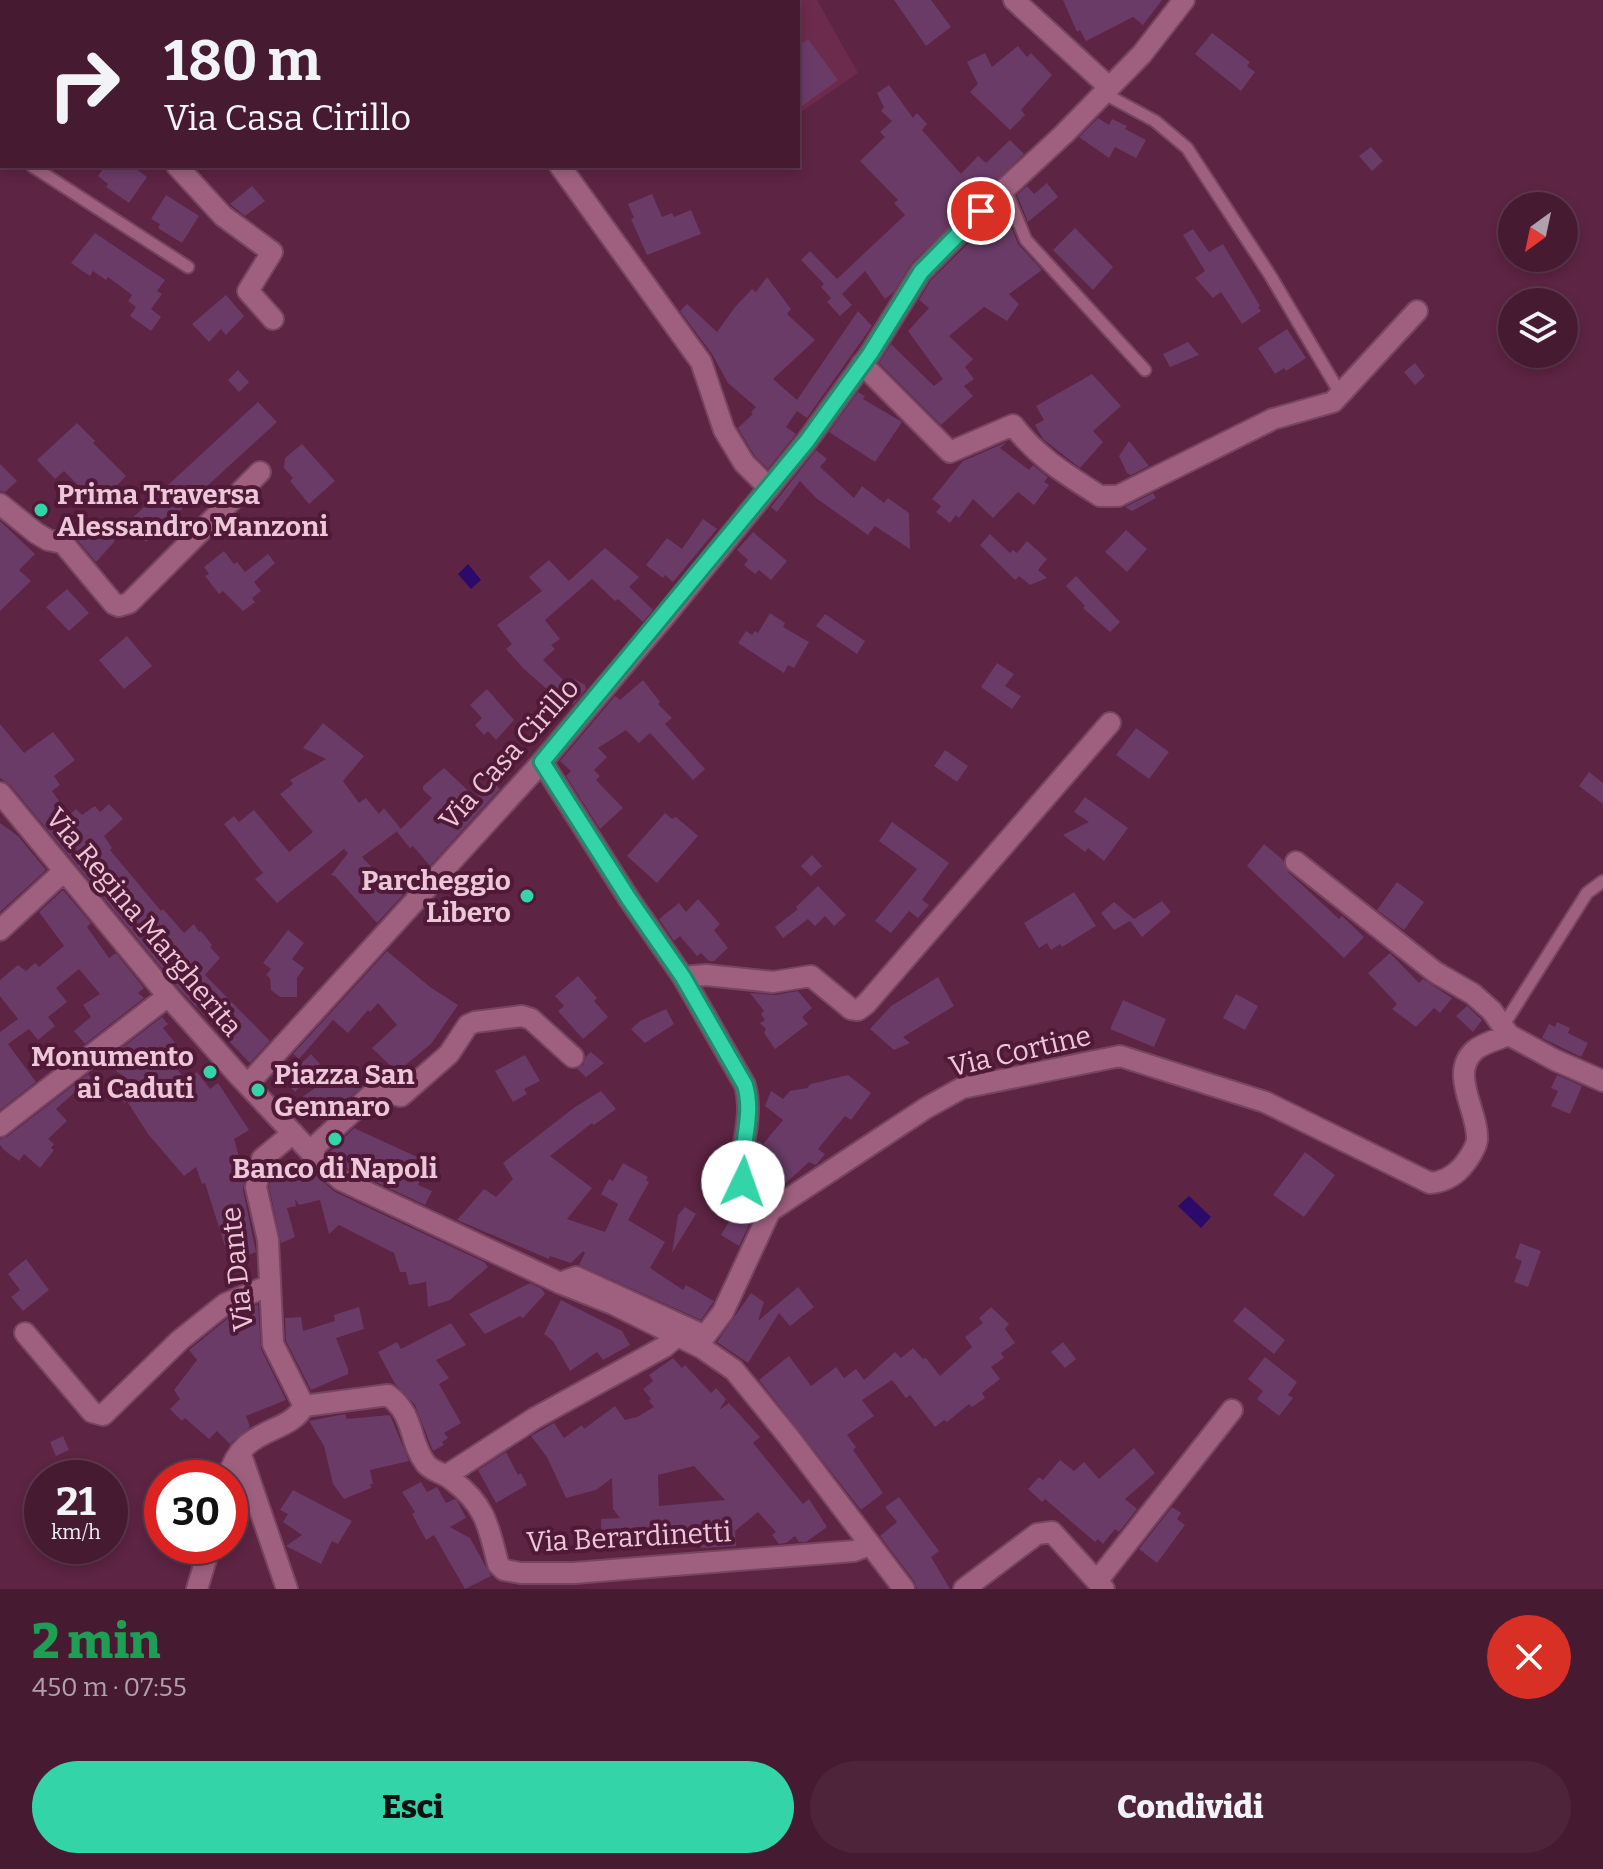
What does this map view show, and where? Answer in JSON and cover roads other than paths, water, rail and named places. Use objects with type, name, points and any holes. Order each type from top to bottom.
[{"type":"street","points":[[1014,0],[1106,90]]},
{"type":"street","name":"Via Casa Cirillo","points":[[248,1084],[542,762],[807,441],[862,364],[921,272],[1142,54],[1184,0]]},
{"type":"street","points":[[179,168],[223,216],[272,252],[248,291],[273,319]]},
{"type":"street","points":[[561,168],[701,362],[724,430],[744,463],[769,488]]},
{"type":"street","points":[[862,364],[950,452],[1013,425],[1026,443],[1049,463],[1108,498],[1118,496],[1273,419],[1333,402],[1417,311]]},
{"type":"street","points":[[0,504],[36,533],[63,543],[114,604],[119,606],[129,603],[260,472]]},
{"type":"street","points":[[683,977],[706,975],[773,982],[811,976],[851,1009],[858,1010],[1110,723]]},
{"type":"street","points":[[542,762],[683,977],[745,1085],[750,1101],[741,1169],[743,1182],[756,1202],[770,1211],[723,1312],[705,1336],[576,1277],[560,1283]]},
{"type":"street","name":"Via Regina Margherita","points":[[0,793],[168,996],[320,1162],[341,1180],[560,1283],[613,1304],[702,1348],[734,1370],[904,1589]]},
{"type":"street","points":[[1296,862],[1435,972],[1473,994],[1492,1011],[1506,1030],[1555,1060],[1603,1081]]},
{"type":"street","points":[[0,930],[64,871]]},
{"type":"street","points":[[0,1126],[168,996]]},
{"type":"street","points":[[311,1150],[372,1094],[381,1091],[401,1096],[438,1065],[468,1025],[475,1022],[522,1016],[531,1019],[573,1057]]},
{"type":"street","name":"Via Cortine","points":[[770,1211],[926,1108],[962,1088],[1120,1056],[1265,1102],[1430,1183],[1442,1182],[1458,1172],[1468,1160],[1477,1140],[1464,1079],[1467,1061],[1475,1050],[1506,1030]]},
{"type":"street","name":"Via Dante","points":[[293,1133],[262,1159],[256,1187],[268,1240],[273,1344],[304,1406]]},
{"type":"street","points":[[25,1333],[92,1412],[103,1415],[180,1340],[225,1304],[268,1286]]},
{"type":"street","points":[[447,1475],[535,1418],[664,1347],[677,1336]]},
{"type":"street","name":"Via Berardinetti","points":[[304,1406],[388,1395],[402,1405],[424,1462],[431,1470],[447,1475],[468,1491],[486,1517],[498,1564],[504,1570],[574,1573],[854,1551],[870,1545]]},
{"type":"street","points":[[235,1460],[257,1436],[299,1415],[304,1406]]},
{"type":"street","points":[[964,1589],[1037,1534],[1052,1532],[1101,1585],[1232,1410]]},
{"type":"street","points":[[240,1452],[287,1589]]},
{"type":"street","points":[[197,1589],[205,1564]]},
{"type":"lane","points":[[1106,90],[1155,121],[1187,148],[1270,275],[1337,388]]},
{"type":"lane","points":[[35,168],[188,267]]},
{"type":"lane","points":[[1005,189],[1026,240],[1145,370]]},
{"type":"lane","points":[[1506,1030],[1587,893],[1603,881]]},
{"type":"place","name":"Prima Traversa Alessandro Manzoni","points":[[41,510]]},
{"type":"place","name":"Parcheggio Libero","points":[[527,896]]},
{"type":"place","name":"Monumento ai Caduti","points":[[210,1072]]},
{"type":"place","name":"Piazza San Gennaro","points":[[258,1090]]},
{"type":"place","name":"Banco di Napoli","points":[[335,1139]]}]
